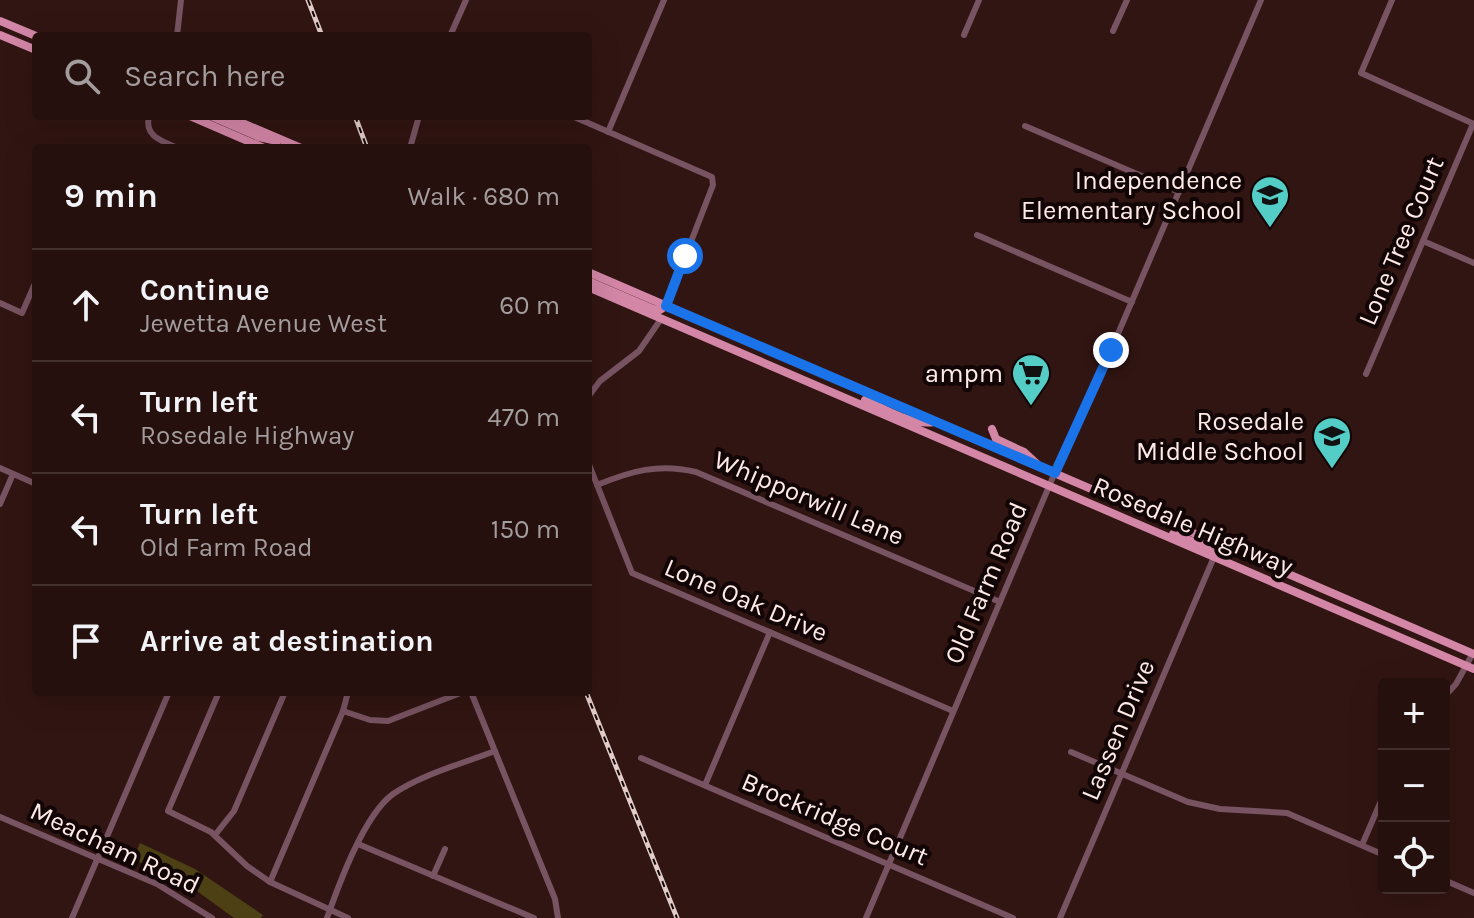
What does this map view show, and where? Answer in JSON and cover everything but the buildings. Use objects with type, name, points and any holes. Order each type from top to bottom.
[{"type":"main road","points":[[0,23],[32,34]]},
{"type":"main road","points":[[0,35],[32,48]]},
{"type":"main road","points":[[199,120],[255,144]]},
{"type":"main road","points":[[220,120],[259,137],[285,141]]},
{"type":"main road","points":[[235,120],[292,144]]},
{"type":"main road","name":"Rosedale Highway","points":[[592,274],[1473,654]]},
{"type":"main road","points":[[592,283],[653,309],[660,310],[666,306]]},
{"type":"main road","name":"Rosedale Highway","points":[[592,289],[1470,668]]},
{"type":"main road","points":[[661,319],[669,314],[674,315],[733,340],[751,343]]},
{"type":"main road","points":[[840,396],[860,398],[925,424],[936,422]]},
{"type":"main road","points":[[992,429],[996,439],[1024,452],[1041,467]]},
{"type":"main road","points":[[1156,532],[1183,537],[1215,550],[1227,548]]},
{"type":"street","points":[[177,32],[181,0]]},
{"type":"street","points":[[452,32],[466,0]]},
{"type":"street","points":[[608,132],[664,0]]},
{"type":"street","points":[[964,35],[979,0]]},
{"type":"street","points":[[1113,31],[1127,0]]},
{"type":"street","name":"Old Farm Road","points":[[866,918],[1260,0]]},
{"type":"street","points":[[1392,0],[1361,73],[1474,124]]},
{"type":"street","points":[[148,120],[152,135],[170,144]]},
{"type":"street","points":[[411,144],[418,120]]},
{"type":"street","points":[[581,120],[712,177],[713,185],[666,306]]},
{"type":"street","name":"Lone Tree Court","points":[[1366,374],[1474,124]]},
{"type":"street","points":[[1025,126],[1179,192]]},
{"type":"street","points":[[977,235],[1132,302]]},
{"type":"street","points":[[1423,241],[1474,263]]},
{"type":"street","points":[[0,303],[22,313],[32,290]]},
{"type":"street","points":[[592,392],[600,381],[639,351],[661,319]]},
{"type":"street","name":"Whipporwill Lane","points":[[597,485],[628,472],[652,467],[696,472],[1000,602]]},
{"type":"street","points":[[0,468],[32,482]]},
{"type":"street","name":"Lone Oak Drive","points":[[592,472],[632,573],[953,711]]},
{"type":"street","points":[[0,504],[13,474]]},
{"type":"street","name":"Lassen Drive","points":[[1060,918],[1214,557]]},
{"type":"street","points":[[705,785],[770,632]]},
{"type":"street","points":[[1450,690],[1470,668],[1473,654]]},
{"type":"street","points":[[72,918],[167,696]]},
{"type":"street","points":[[217,696],[168,811],[215,835],[247,866],[270,882],[329,914],[348,918]]},
{"type":"street","points":[[215,835],[234,811],[283,696]]},
{"type":"street","points":[[270,882],[347,696]]},
{"type":"street","points":[[343,711],[370,720],[388,721],[453,696]]},
{"type":"street","points":[[473,696],[555,899],[558,918]]},
{"type":"street","points":[[329,914],[371,817],[395,793],[495,751]]},
{"type":"street","points":[[1071,752],[1202,807],[1287,813],[1378,852]]},
{"type":"street","name":"Brockridge Court","points":[[641,758],[1013,918]]},
{"type":"street","points":[[1362,845],[1378,808]]},
{"type":"street","name":"Meacham Road","points":[[0,817],[172,891],[212,918]]},
{"type":"street","points":[[358,844],[534,918]]},
{"type":"street","points":[[433,876],[445,849]]},
{"type":"street","points":[[1450,883],[1474,893]]},
{"type":"shaded area","points":[[140,843],[195,869],[263,915],[261,918],[234,918],[190,886],[133,859]]},
{"type":"railway","points":[[308,0],[320,32]]},
{"type":"railway","points":[[356,120],[366,144]]},
{"type":"railway","points":[[588,696],[677,918]]},
{"type":"place","name":"Independence Elementary School","points":[[1270,229]]},
{"type":"place","name":"ampm","points":[[1031,407]]},
{"type":"place","name":"Rosedale Middle School","points":[[1332,470]]},
{"type":"route","points":[[685,256],[666,306],[1055,473],[1111,350]]}]
